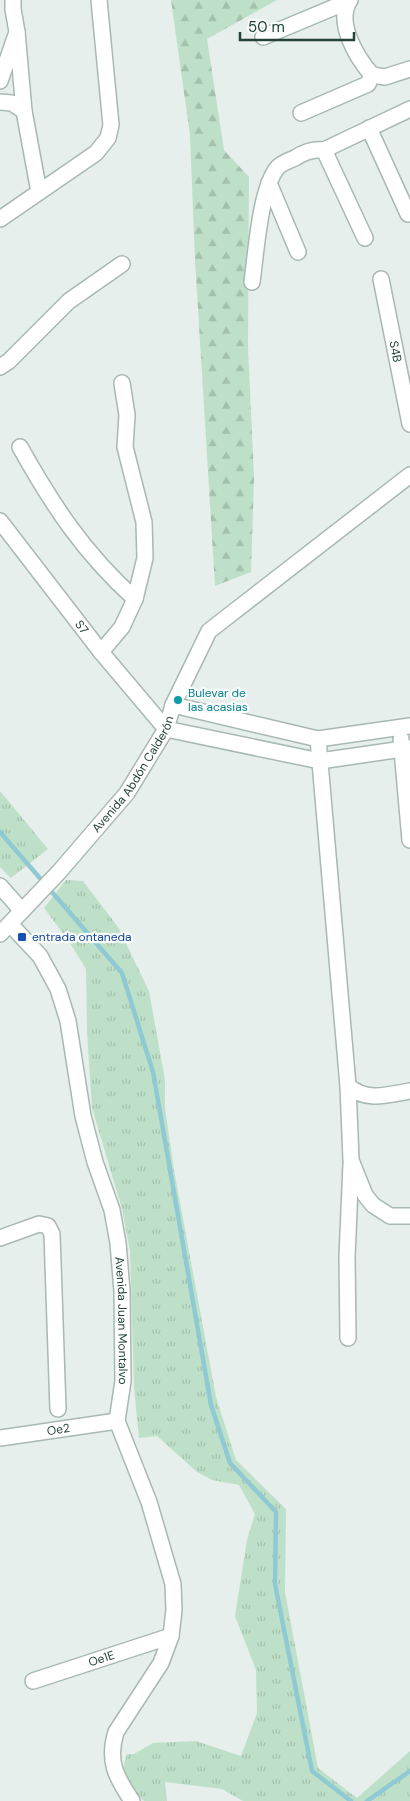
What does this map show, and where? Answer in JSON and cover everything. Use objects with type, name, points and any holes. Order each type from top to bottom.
[{"type":"street","points":[[13,0],[24,111],[39,192]]},
{"type":"street","points":[[0,219],[96,153],[106,142],[110,132],[99,0]]},
{"type":"street","points":[[263,37],[349,0]]},
{"type":"street","points":[[349,0],[344,12],[347,31],[362,64],[372,75],[385,77],[410,68]]},
{"type":"street","points":[[0,81],[17,32]]},
{"type":"street","points":[[301,114],[368,84],[372,75]]},
{"type":"street","points":[[0,102],[12,103],[24,111]]},
{"type":"street","points":[[252,282],[269,183],[279,166],[303,153],[316,149],[324,150],[410,109]]},
{"type":"street","points":[[369,128],[408,214]]},
{"type":"street","points":[[324,150],[365,238]]},
{"type":"street","points":[[269,183],[298,252]]},
{"type":"street","points":[[0,367],[9,361],[69,301],[122,264]]},
{"type":"street","name":"S4B","points":[[381,279],[410,424]]},
{"type":"street","points":[[102,652],[122,627],[134,598],[145,558],[144,522],[125,447],[126,415],[122,383]]},
{"type":"street","points":[[20,447],[45,493],[82,544],[108,574],[134,598]]},
{"type":"street","name":"Avenida Abdón Calderón","points":[[5,929],[59,872],[126,792],[166,729],[174,704],[209,631],[410,475]]},
{"type":"street","name":"S7","points":[[0,522],[102,652],[166,729]]},
{"type":"street","points":[[174,704],[318,739],[405,727],[410,840]]},
{"type":"street","points":[[166,729],[320,761],[406,749]]},
{"type":"street","points":[[318,739],[348,1086],[351,1160],[347,1257],[348,1338]]},
{"type":"street","points":[[1,888],[22,911]]},
{"type":"street","name":"Avenida Juan Montalvo","points":[[5,929],[40,956],[58,989],[68,1021],[83,1116],[95,1162],[112,1210],[118,1243],[122,1291],[123,1381],[117,1421]]},
{"type":"street","points":[[348,1086],[355,1092],[377,1097],[410,1091]]},
{"type":"street","points":[[351,1160],[365,1195],[373,1206],[390,1216],[410,1216]]},
{"type":"street","points":[[0,1238],[39,1224],[48,1226],[52,1234],[58,1409]]},
{"type":"street","points":[[117,1421],[149,1502],[173,1584],[174,1610],[171,1636],[161,1664],[116,1732],[112,1745],[111,1758],[121,1786],[132,1801]]},
{"type":"street","name":"Oe2","points":[[0,1438],[117,1421]]},
{"type":"street","name":"Oe1E","points":[[33,1681],[171,1636]]},
{"type":"green space","points":[[171,0],[277,0],[207,39],[224,150],[249,177],[248,347],[254,478],[251,572],[215,586],[195,260],[190,135]]},
{"type":"green space","points":[[0,791],[48,849],[11,878],[0,867]]},
{"type":"green space","points":[[66,880],[83,881],[118,927],[149,991],[165,1080],[165,1108],[174,1170],[216,1397],[236,1460],[286,1509],[285,1592],[318,1768],[357,1798],[410,1751],[410,1801],[243,1801],[222,1789],[165,1782],[167,1801],[144,1801],[128,1780],[124,1771],[127,1754],[134,1754],[153,1743],[196,1741],[241,1756],[257,1713],[256,1670],[235,1616],[247,1540],[255,1514],[239,1485],[212,1480],[197,1472],[157,1436],[139,1438],[134,1388],[130,1251],[122,1209],[92,1108],[87,1032],[86,969],[68,940],[44,908]]},
{"type":"waterway","points":[[0,832],[122,973],[153,1072],[211,1405],[230,1463],[276,1512],[275,1584],[312,1771],[351,1801]]},
{"type":"waterway","points":[[367,1801],[410,1771]]},
{"type":"place","name":"Bulevar de las acasias","points":[[178,700]]},
{"type":"place","name":"entrada ontaneda","points":[[22,937]]}]
